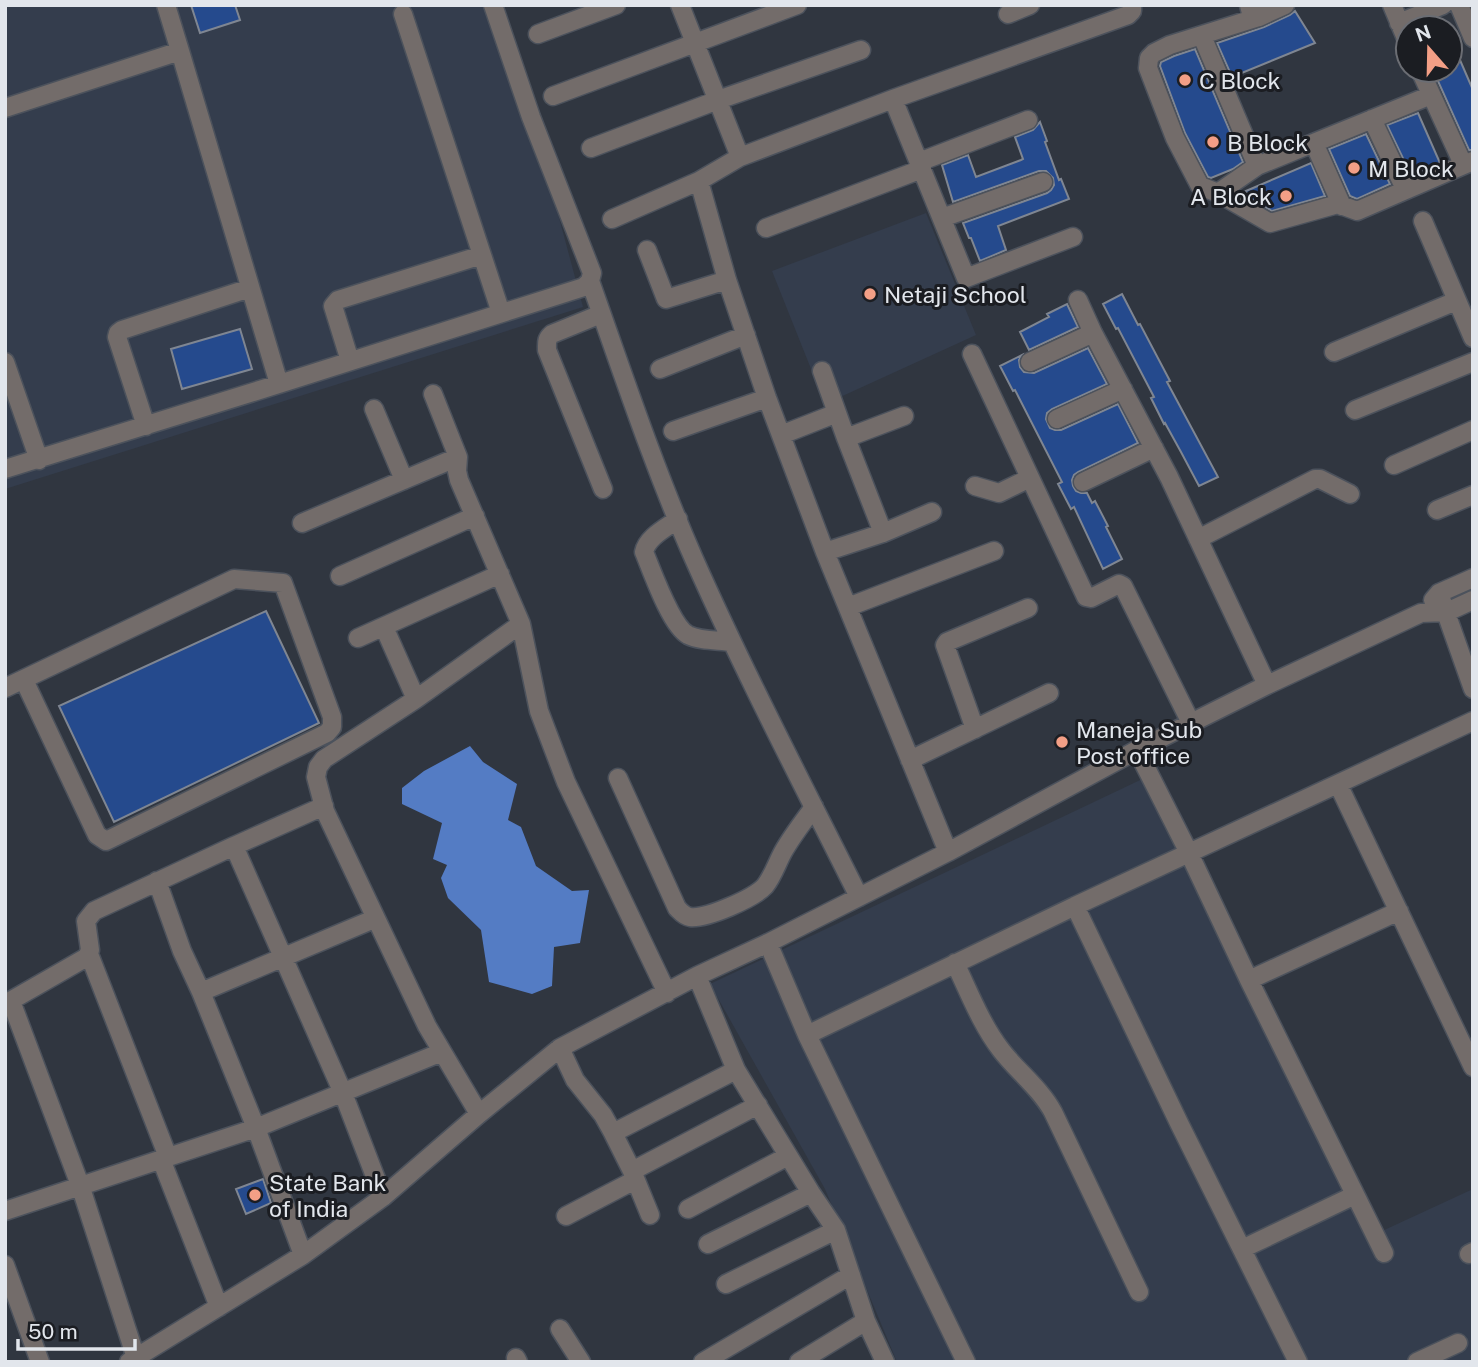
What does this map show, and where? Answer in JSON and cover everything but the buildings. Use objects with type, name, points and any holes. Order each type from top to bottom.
[{"type":"street","points":[[166,5],[279,384]]},
{"type":"street","points":[[5,469],[584,287],[590,281],[592,273],[531,117],[493,5]]},
{"type":"street","points":[[538,34],[616,5]]},
{"type":"street","points":[[680,5],[740,157]]},
{"type":"street","points":[[553,96],[797,5]]},
{"type":"street","points":[[1008,14],[1030,5]]},
{"type":"street","points":[[612,219],[699,181],[740,157],[1128,15],[1132,11],[1132,5]]},
{"type":"street","points":[[1284,5],[1254,11],[1202,36],[1154,53],[1149,58],[1148,68],[1175,138],[1200,186],[1218,193],[1270,223],[1338,204],[1357,211],[1468,162],[1427,84]]},
{"type":"street","points":[[1421,14],[1443,5]]},
{"type":"street","points":[[1459,5],[1473,38]]},
{"type":"street","points":[[403,14],[501,313]]},
{"type":"street","points":[[1202,36],[1256,166]]},
{"type":"street","points":[[591,148],[861,50]]},
{"type":"street","points":[[5,108],[180,51]]},
{"type":"street","points":[[1218,193],[1256,166],[1424,98]]},
{"type":"street","points":[[893,99],[966,278],[1073,237]]},
{"type":"street","points":[[1372,119],[1405,190]]},
{"type":"street","points":[[766,228],[1028,120]]},
{"type":"street","points":[[1314,143],[1342,206]]},
{"type":"street","points":[[699,181],[727,280],[767,398],[825,552],[948,852]]},
{"type":"street","points":[[942,218],[1043,182]]},
{"type":"street","points":[[1423,221],[1473,338]]},
{"type":"street","points":[[647,250],[666,299],[727,280]]},
{"type":"street","points":[[350,361],[333,306],[335,302],[482,255]]},
{"type":"street","points":[[590,281],[660,477],[678,519],[732,642],[859,897]]},
{"type":"street","points":[[146,426],[117,337],[118,333],[250,288]]},
{"type":"street","points":[[1078,300],[1154,448],[1267,685]]},
{"type":"street","points":[[1334,352],[1456,301]]},
{"type":"street","points":[[601,314],[552,334],[548,337],[547,350],[603,489]]},
{"type":"street","points":[[1030,362],[1093,332]]},
{"type":"street","points":[[660,369],[746,335]]},
{"type":"street","points":[[972,354],[1086,597],[1091,598],[1119,584],[1124,586],[1191,723]]},
{"type":"street","points":[[5,362],[39,460]]},
{"type":"street","points":[[1355,410],[1473,362]]},
{"type":"street","points":[[822,371],[883,533]]},
{"type":"street","points":[[1057,419],[1123,389]]},
{"type":"street","points":[[433,394],[458,457],[459,480],[521,624],[539,711],[566,782],[667,993]]},
{"type":"street","points":[[673,431],[767,398]]},
{"type":"street","points":[[373,409],[404,480]]},
{"type":"street","points":[[781,435],[837,413]]},
{"type":"street","points":[[846,438],[904,415]]},
{"type":"street","points":[[1394,465],[1473,430]]},
{"type":"street","points":[[1083,482],[1154,448]]},
{"type":"street","points":[[302,523],[458,457]]},
{"type":"street","points":[[975,486],[999,493],[1030,478]]},
{"type":"street","points":[[1198,540],[1315,479],[1350,494]]},
{"type":"street","points":[[1437,510],[1473,495]]},
{"type":"street","points":[[825,552],[883,533],[932,512]]},
{"type":"street","points":[[340,576],[475,516]]},
{"type":"street","points":[[678,519],[649,540],[644,552],[680,628],[688,635],[732,642]]},
{"type":"street","points":[[848,607],[994,551]]},
{"type":"street","points":[[358,638],[500,574]]},
{"type":"street","points":[[1421,613],[1439,593],[1473,578]]},
{"type":"street","points":[[5,688],[234,579],[283,583],[332,717],[332,727],[327,733],[106,841],[97,835],[24,680]]},
{"type":"street","points":[[1439,593],[1473,689]]},
{"type":"street","points":[[89,954],[8,1003],[80,1185],[133,1360],[303,1255],[383,1196],[560,1048],[697,976],[948,852],[1137,750],[1267,685],[1421,613],[1447,612],[1473,600]]},
{"type":"street","points":[[975,729],[945,645],[1028,608]]},
{"type":"street","points":[[479,1114],[427,1026],[374,919],[324,806],[316,777],[318,767],[324,759],[416,699],[521,624]]},
{"type":"street","points":[[388,636],[416,699]]},
{"type":"street","points":[[910,760],[1049,693]]},
{"type":"street","points":[[807,1035],[1075,906],[1473,721]]},
{"type":"street","points":[[1137,750],[1384,1253]]},
{"type":"street","points":[[618,778],[677,908],[684,915],[692,917],[707,915],[748,898],[764,888],[790,840],[814,807]]},
{"type":"street","points":[[1338,784],[1473,1066]]},
{"type":"street","points":[[219,1307],[89,954],[86,921],[94,911],[324,806]]},
{"type":"street","points":[[234,846],[343,1093],[383,1196]]},
{"type":"street","points":[[157,881],[182,951],[256,1128],[303,1255]]},
{"type":"street","points":[[1075,906],[1298,1362]]},
{"type":"street","points":[[1249,980],[1399,911]]},
{"type":"street","points":[[201,992],[374,919]]},
{"type":"street","points":[[768,943],[807,1035],[966,1362]]},
{"type":"street","points":[[955,963],[992,1037],[1047,1101],[1139,1292]]},
{"type":"street","points":[[697,976],[736,1070],[836,1230],[866,1321],[886,1362]]},
{"type":"street","points":[[560,1048],[575,1080],[603,1115],[650,1215]]},
{"type":"street","points":[[5,1211],[256,1128],[442,1052]]},
{"type":"street","points":[[612,1133],[736,1070]]},
{"type":"street","points":[[566,1216],[758,1105]]},
{"type":"street","points":[[688,1209],[788,1156]]},
{"type":"street","points":[[708,1244],[811,1193]]},
{"type":"street","points":[[1242,1249],[1355,1195]]},
{"type":"street","points":[[726,1284],[836,1230]]},
{"type":"street","points":[[5,1265],[40,1362]]},
{"type":"street","points":[[703,1362],[851,1275]]},
{"type":"street","points":[[799,1362],[866,1321]]},
{"type":"street","points":[[560,1329],[581,1362]]},
{"type":"street","points":[[1417,1362],[1458,1343]]},
{"type":"shaded area","points":[[5,5],[502,5],[583,307],[5,489]]},
{"type":"shaded area","name":"Netaji School","points":[[926,213],[976,335],[825,404],[772,271]]},
{"type":"shaded area","points":[[1155,773],[1380,1232],[1473,1189],[1473,1362],[897,1362],[825,1189],[710,984]]},
{"type":"water","points":[[470,746],[483,762],[517,784],[508,820],[521,827],[536,866],[572,891],[589,890],[580,943],[554,947],[552,986],[532,994],[489,982],[481,930],[448,898],[441,878],[447,865],[433,859],[442,823],[402,804],[402,788],[424,771]]},
{"type":"place","name":"C Block","points":[[1185,80]]},
{"type":"place","name":"B Block","points":[[1213,142]]},
{"type":"place","name":"M Block","points":[[1354,168]]},
{"type":"place","name":"A Block","points":[[1286,196]]},
{"type":"place","name":"Netaji School","points":[[870,294]]},
{"type":"place","name":"Maneja Sub Post office","points":[[1062,742]]},
{"type":"place","name":"State Bank of India","points":[[255,1195]]}]
